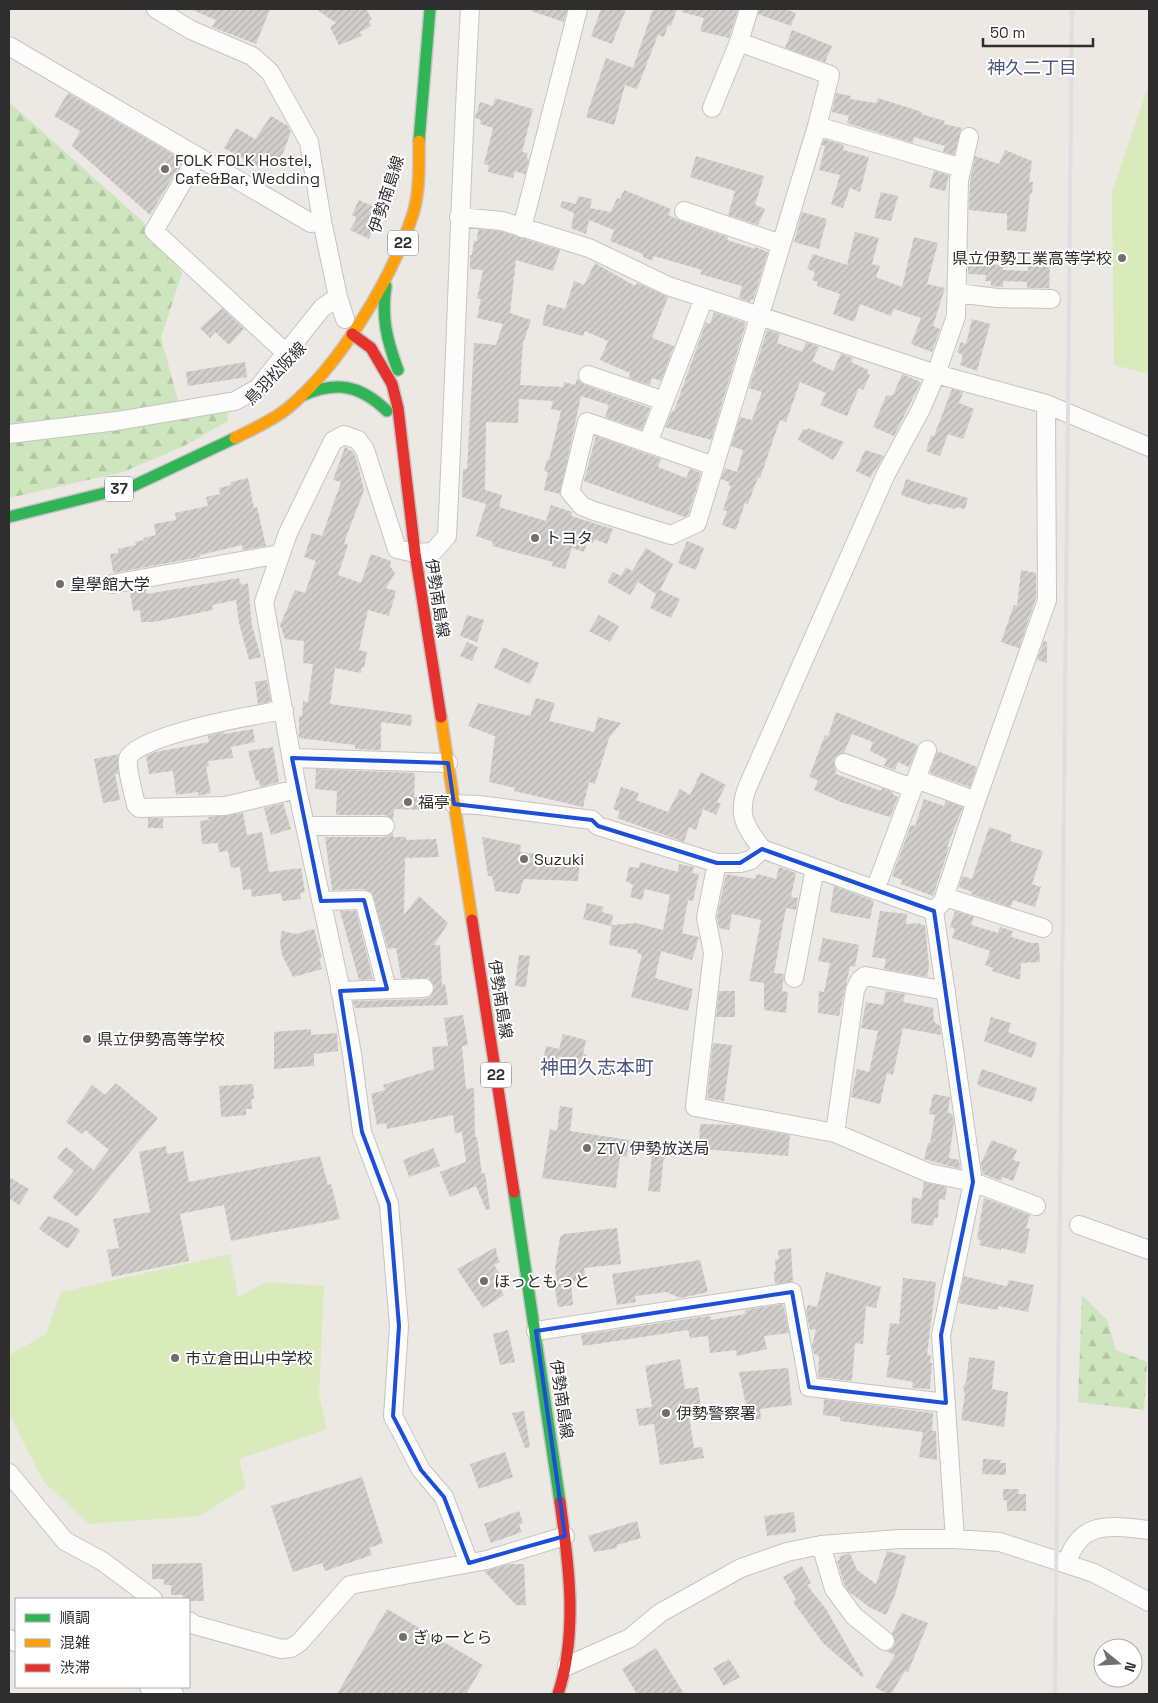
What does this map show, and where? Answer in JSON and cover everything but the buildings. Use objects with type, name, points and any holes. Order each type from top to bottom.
[{"type":"main road","name":"伊勢南島線","points":[[430,9],[419,141],[419,178],[413,216],[401,249],[387,278],[348,320],[371,348],[392,384],[398,408],[415,553],[536,1331],[565,1536],[570,1603],[567,1666],[558,1694]]},
{"type":"main road","name":"伊勢南島線","points":[[403,204],[419,141]]},
{"type":"main road","points":[[387,278],[383,300],[383,331],[402,385],[405,423],[403,456]]},
{"type":"main road","points":[[348,320],[356,350]]},
{"type":"main road","name":"鳥羽松阪線","points":[[9,517],[133,486],[271,420],[318,378],[348,320]]},
{"type":"main road","points":[[298,397],[326,386],[346,385],[366,393],[386,411]]},
{"type":"main road","name":"伊勢南島線","points":[[378,390],[403,456]]},
{"type":"main road","name":"鳥羽松阪線","points":[[223,444],[263,412]]},
{"type":"street","points":[[156,9],[191,30],[252,56],[270,72],[310,142],[322,220],[338,297],[348,320]]},
{"type":"street","points":[[469,1563],[444,1497],[421,1470],[393,1416],[399,1326],[389,1204],[362,1132],[340,991],[297,789],[264,602],[280,554],[333,441],[344,435],[358,440],[365,450],[397,549],[415,553],[433,552],[447,536],[457,321],[459,217],[470,9]]},
{"type":"street","points":[[522,228],[578,9]]},
{"type":"street","points":[[712,108],[739,42],[749,9]]},
{"type":"street","points":[[714,466],[587,422],[570,492],[582,506],[594,512],[671,535],[697,523],[817,126],[830,75],[739,42]]},
{"type":"street","points":[[9,46],[311,223],[322,220]]},
{"type":"street","points":[[817,126],[962,168]]},
{"type":"street","points":[[934,911],[762,849],[744,822],[742,802],[886,474],[921,409],[936,374],[956,316],[958,208],[962,168],[969,137]]},
{"type":"street","points":[[197,157],[154,232],[286,353]]},
{"type":"street","points":[[684,211],[781,244]]},
{"type":"street","points":[[459,217],[487,218],[588,248],[668,286],[936,374],[1046,404],[1149,447]]},
{"type":"street","points":[[957,293],[997,298],[1051,299]]},
{"type":"street","points":[[9,434],[116,421],[235,401],[258,388],[322,308],[338,297]]},
{"type":"street","points":[[648,443],[704,298]]},
{"type":"street","points":[[588,375],[664,401]]},
{"type":"street","points":[[955,1539],[941,1335],[972,1182],[934,911],[945,896],[976,801],[1047,600],[1046,404]]},
{"type":"street","points":[[112,584],[280,554]]},
{"type":"street","points":[[284,710],[161,737],[132,752],[128,759],[136,805],[139,808],[225,806],[297,789]]},
{"type":"street","points":[[874,890],[927,750]]},
{"type":"street","points":[[292,758],[448,763]]},
{"type":"street","points":[[844,763],[976,801]]},
{"type":"street","points":[[454,804],[479,805],[592,820],[598,826],[717,863],[740,863],[751,860],[762,849]]},
{"type":"street","points":[[305,826],[385,826]]},
{"type":"street","points":[[717,863],[706,917],[713,953],[695,1108],[835,1133],[929,1173],[972,1182],[1036,1206]]},
{"type":"street","points":[[794,978],[814,868]]},
{"type":"street","points":[[945,896],[1043,928]]},
{"type":"street","points":[[321,901],[364,900],[387,989]]},
{"type":"street","points":[[835,1133],[856,990],[860,980],[865,976],[946,991]]},
{"type":"street","points":[[340,991],[424,988]]},
{"type":"street","points":[[1079,1225],[1149,1250]]},
{"type":"street","points":[[536,1331],[792,1292],[809,1387],[946,1403]]},
{"type":"street","points":[[9,1473],[65,1540],[102,1561],[152,1598]]},
{"type":"street","points":[[1067,1563],[1070,1551],[1089,1531],[1106,1526],[1149,1530]]},
{"type":"street","points":[[190,1622],[195,1625],[281,1649],[291,1648],[300,1642],[350,1585],[487,1560],[565,1536]]},
{"type":"street","points":[[567,1666],[630,1638],[660,1613],[741,1568],[788,1552],[821,1546],[871,1541],[955,1539],[1000,1542],[1067,1563],[1110,1580],[1149,1602]]},
{"type":"street","points":[[821,1546],[834,1590],[854,1616],[886,1641]]},
{"type":"street","points":[[153,1688],[174,1694]]},
{"type":"highlighted area","points":[[292,758],[448,763],[454,804],[592,820],[598,826],[717,863],[740,863],[762,849],[934,911],[973,1182],[941,1335],[946,1403],[809,1387],[792,1292],[536,1331],[565,1536],[469,1563],[444,1497],[421,1470],[393,1416],[399,1326],[389,1204],[362,1132],[340,991],[387,989],[364,900],[321,901]]},
{"type":"green space","points":[[1149,84],[1149,374],[1114,365],[1112,192]]},
{"type":"green space","points":[[9,102],[140,219],[160,241],[182,273],[161,338],[180,408],[226,400],[228,421],[184,446],[123,472],[9,498]]},
{"type":"green space","points":[[230,1254],[238,1297],[266,1282],[324,1286],[319,1395],[327,1429],[239,1459],[246,1487],[200,1516],[89,1524],[43,1481],[9,1414],[9,1355],[46,1334],[61,1292]]},
{"type":"green space","points":[[1082,1295],[1107,1320],[1116,1350],[1147,1362],[1144,1410],[1078,1402]]},
{"type":"railway","points":[[1055,1694],[1072,9]]},
{"type":"traffic: fast","points":[[419,141],[430,9]]},
{"type":"traffic: fast","points":[[386,286],[384,308],[386,329],[398,370]]},
{"type":"traffic: fast","points":[[301,396],[325,388],[347,388],[367,395],[387,411]]},
{"type":"traffic: fast","points":[[9,517],[133,486],[235,438]]},
{"type":"traffic: fast","points":[[514,1192],[560,1502]]},
{"type":"traffic: slow","points":[[235,438],[276,417],[288,408],[326,369],[362,320],[403,242],[415,208],[418,189],[419,141]]},
{"type":"traffic: slow","points":[[441,717],[472,920]]},
{"type":"traffic: jam","points":[[352,334],[371,348],[392,384],[398,408],[415,553],[441,717]]},
{"type":"traffic: jam","points":[[472,920],[514,1192]]},
{"type":"traffic: jam","points":[[558,1694],[564,1671],[570,1623],[569,1574],[560,1502]]},
{"type":"place","name":"FOLK FOLK Hostel, Cafe&Bar, Wedding","points":[[165,169]]},
{"type":"place","name":"県立伊勢工業高等学校","points":[[1122,258]]},
{"type":"place","name":"トヨタ","points":[[535,538]]},
{"type":"place","name":"皇學館大学","points":[[60,584]]},
{"type":"place","name":"福亭","points":[[408,802]]},
{"type":"place","name":"Suzuki","points":[[524,859]]},
{"type":"place","name":"県立伊勢高等学校","points":[[87,1039]]},
{"type":"place","name":"ZTV 伊勢放送局","points":[[587,1148]]},
{"type":"place","name":"ほっともっと","points":[[484,1281]]},
{"type":"place","name":"市立倉田山中学校","points":[[175,1358]]},
{"type":"place","name":"伊勢警察署","points":[[666,1413]]},
{"type":"place","name":"ぎゅーとら","points":[[403,1637]]},
{"type":"district","name":"神久二丁目","points":[[1032,68]]},
{"type":"district","name":"神田久志本町","points":[[597,1067]]}]
